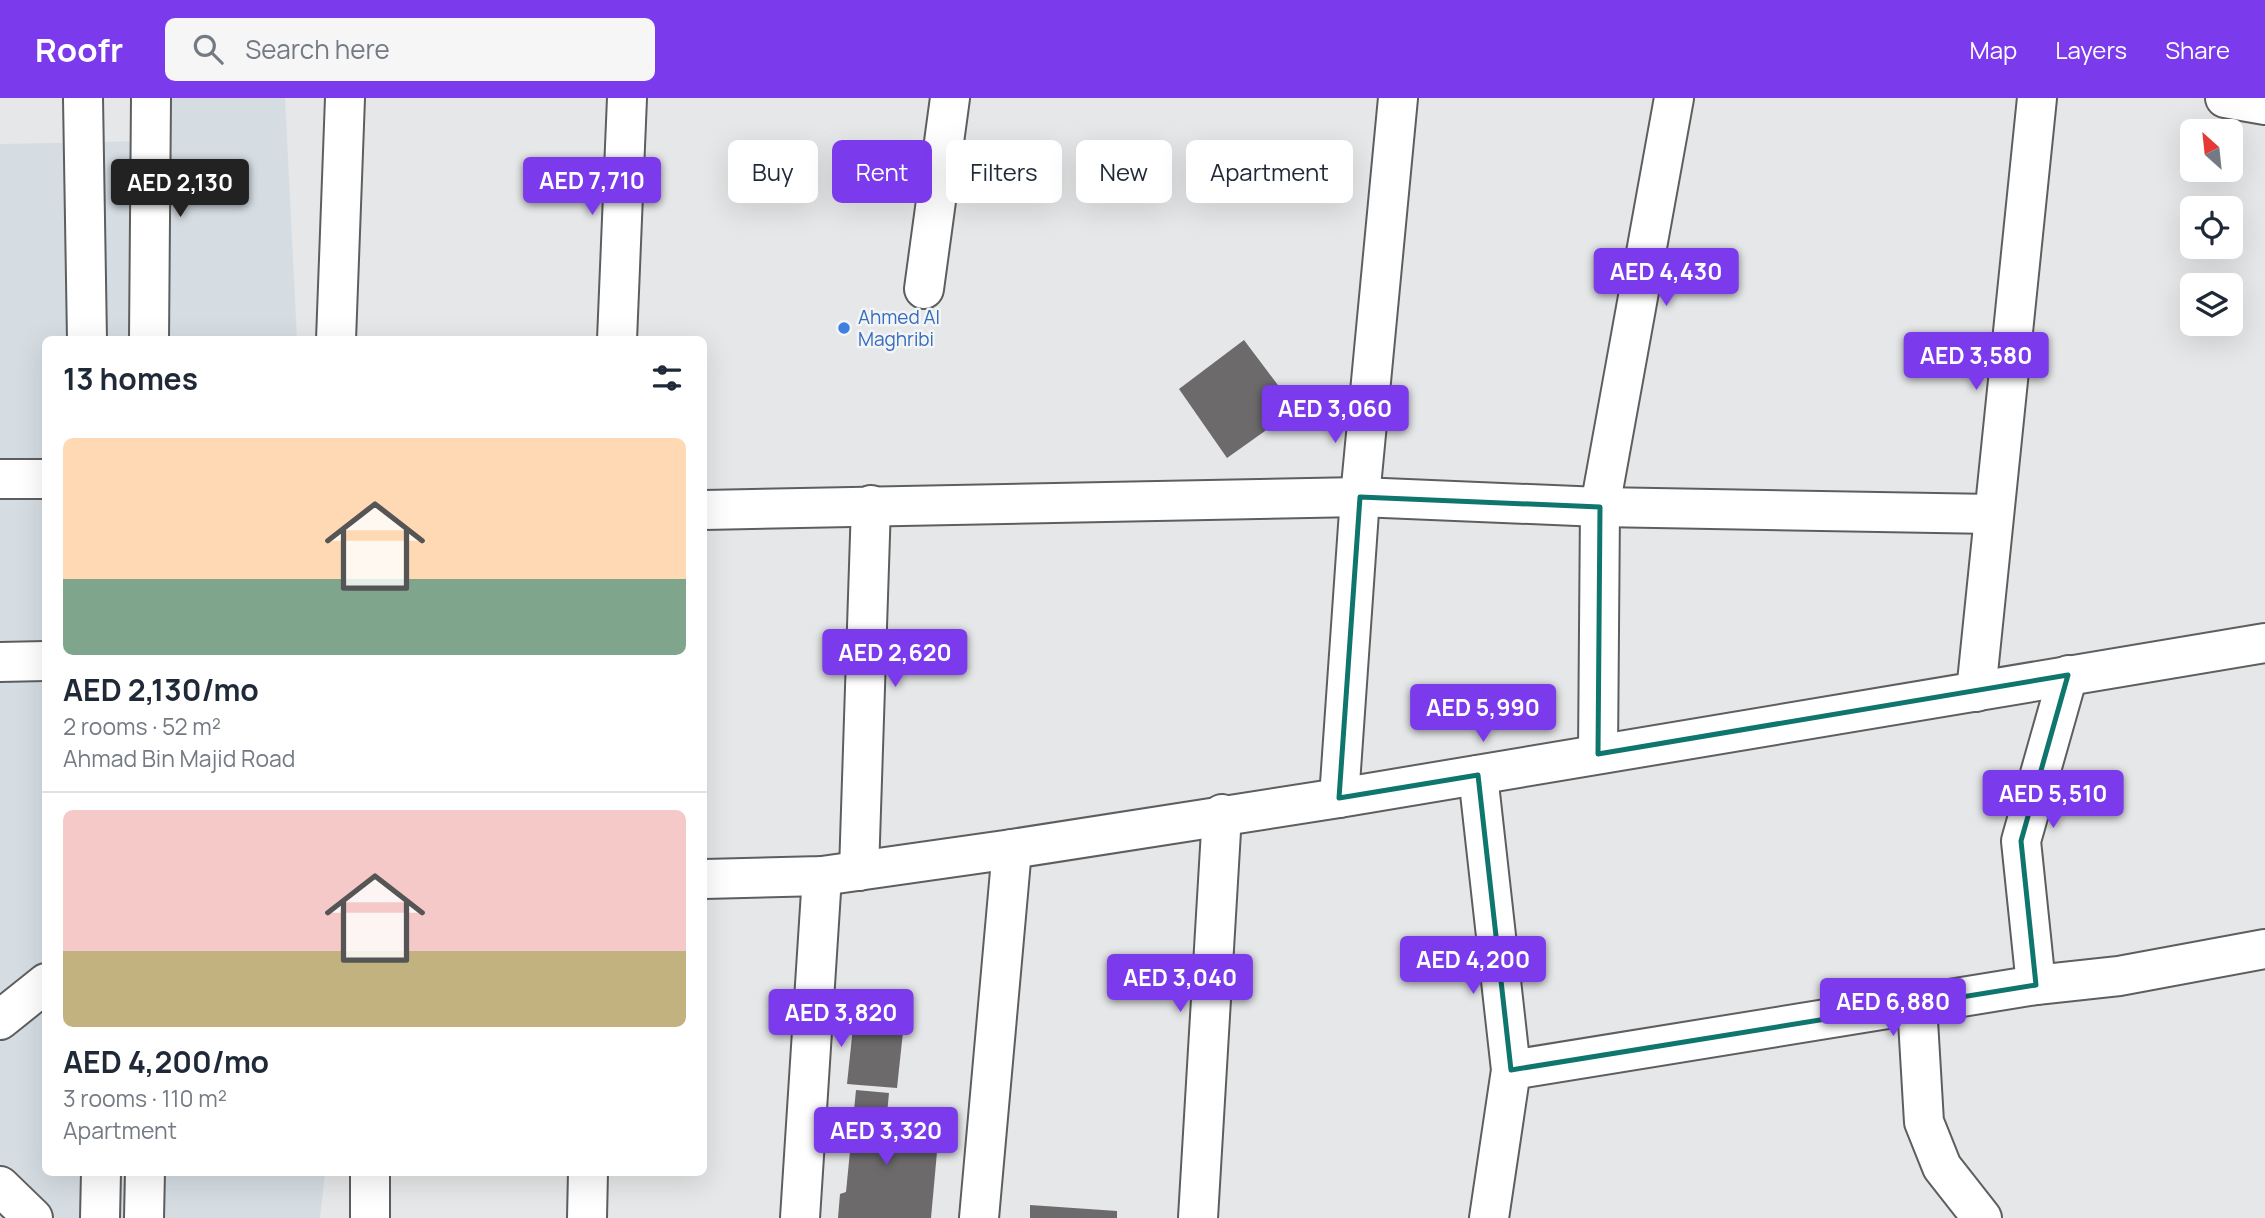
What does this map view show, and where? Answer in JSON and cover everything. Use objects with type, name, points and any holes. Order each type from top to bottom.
[{"type":"street","points":[[83,98],[87,336]]},
{"type":"street","points":[[149,336],[151,98]]},
{"type":"street","points":[[336,336],[345,98]]},
{"type":"street","points":[[617,336],[627,98]]},
{"type":"street","points":[[924,289],[950,98]]},
{"type":"street","points":[[1339,798],[1360,497],[1398,98]]},
{"type":"street","points":[[1598,754],[1600,507],[1674,98]]},
{"type":"street","points":[[1976,692],[2037,98]]},
{"type":"street","points":[[2225,98],[2265,105]]},
{"type":"street","points":[[0,479],[42,479]]},
{"type":"street","points":[[707,510],[1360,497],[1600,507],[1993,514]]},
{"type":"street","points":[[800,1218],[841,873],[871,505]]},
{"type":"street","points":[[707,879],[841,873],[1012,849],[1222,814],[1339,798],[2265,643]]},
{"type":"street","points":[[0,662],[42,661]]},
{"type":"street","points":[[2036,985],[2021,841],[2068,675]]},
{"type":"street","points":[[1478,775],[1511,1070],[1489,1218]]},
{"type":"street","points":[[1198,1218],[1222,814]]},
{"type":"street","points":[[979,1218],[1012,849]]},
{"type":"street","points":[[1511,1070],[2036,985],[2119,976],[2265,949]]},
{"type":"street","points":[[0,1020],[42,986]]},
{"type":"street","points":[[1917,1004],[1924,1122],[1942,1167],[1982,1218]]},
{"type":"street","points":[[100,1218],[101,1176]]},
{"type":"street","points":[[144,1218],[145,1176]]},
{"type":"street","points":[[370,1176],[370,1218]]},
{"type":"street","points":[[587,1218],[588,1176]]},
{"type":"street","points":[[0,1186],[33,1218]]},
{"type":"highlighted area","points":[[1360,497],[1600,507],[1598,754],[2068,675],[2021,841],[2036,985],[1511,1070],[1478,775],[1339,798]]},
{"type":"shaded area","points":[[148,98],[285,98],[297,336],[42,336],[42,1176],[325,1176],[320,1218],[0,1218],[0,144],[150,141]]},
{"type":"building","points":[[1244,340],[1296,409],[1227,458],[1179,389]]},
{"type":"building","points":[[856,999],[906,1004],[897,1088],[847,1084]]},
{"type":"building","points":[[856,1090],[889,1093],[885,1135],[938,1141],[931,1218],[838,1218],[840,1194],[846,1192]]},
{"type":"building","points":[[1030,1205],[1117,1211],[1117,1218],[1030,1218]]},
{"type":"place","name":"Ahmed Al Maghribi","points":[[844,328]]}]
